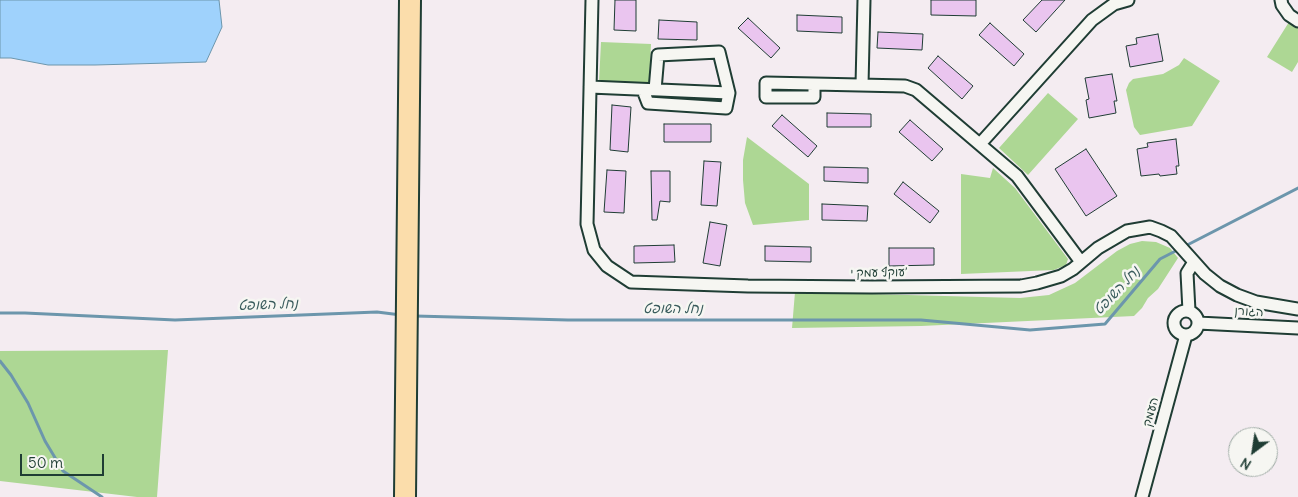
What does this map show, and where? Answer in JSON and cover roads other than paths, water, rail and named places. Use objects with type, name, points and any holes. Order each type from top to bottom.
[{"type":"highway","points":[[410,0],[412,341],[416,497]]},
{"type":"highway","points":[[412,294],[422,0]]},
{"type":"highway","points":[[405,497],[412,341]]},
{"type":"street","name":"עוקף עמק י’","points":[[592,0],[587,224],[594,250],[607,266],[631,282],[767,286],[1021,286],[1061,276],[1098,248],[1128,231],[1150,227],[1161,230],[1171,236],[1205,274],[1220,286],[1237,295],[1265,304],[1298,309]]},
{"type":"street","points":[[862,85],[864,0]]},
{"type":"street","points":[[980,144],[1092,20],[1114,4],[1128,0]]},
{"type":"street","points":[[1281,0],[1289,16],[1298,21]]},
{"type":"street","points":[[643,90],[648,103],[726,108],[729,93],[719,52],[658,54],[656,90]]},
{"type":"street","points":[[814,84],[905,86],[913,88],[1021,180],[1081,262]]},
{"type":"street","points":[[590,87],[729,93]]},
{"type":"street","points":[[1194,262],[1187,273],[1190,311],[1196,316],[1198,323]]},
{"type":"street","points":[[1186,335],[1177,330],[1175,320],[1178,314],[1190,311]]},
{"type":"street","name":"הגורן","points":[[1198,323],[1298,328]]},
{"type":"street","name":"העמק","points":[[1142,497],[1186,335],[1196,330],[1198,323]]},
{"type":"water","points":[[0,0],[219,0],[222,27],[206,62],[48,65],[11,58],[0,58]]},
{"type":"waterway","name":"נחל השופט","points":[[415,316],[568,320],[921,320],[1030,330],[1105,324],[1160,259],[1298,188]]},
{"type":"waterway","name":"נחל השופט","points":[[0,313],[175,320],[377,312],[401,315]]},
{"type":"waterway","points":[[0,361],[28,403],[45,441],[63,471],[102,497]]}]
